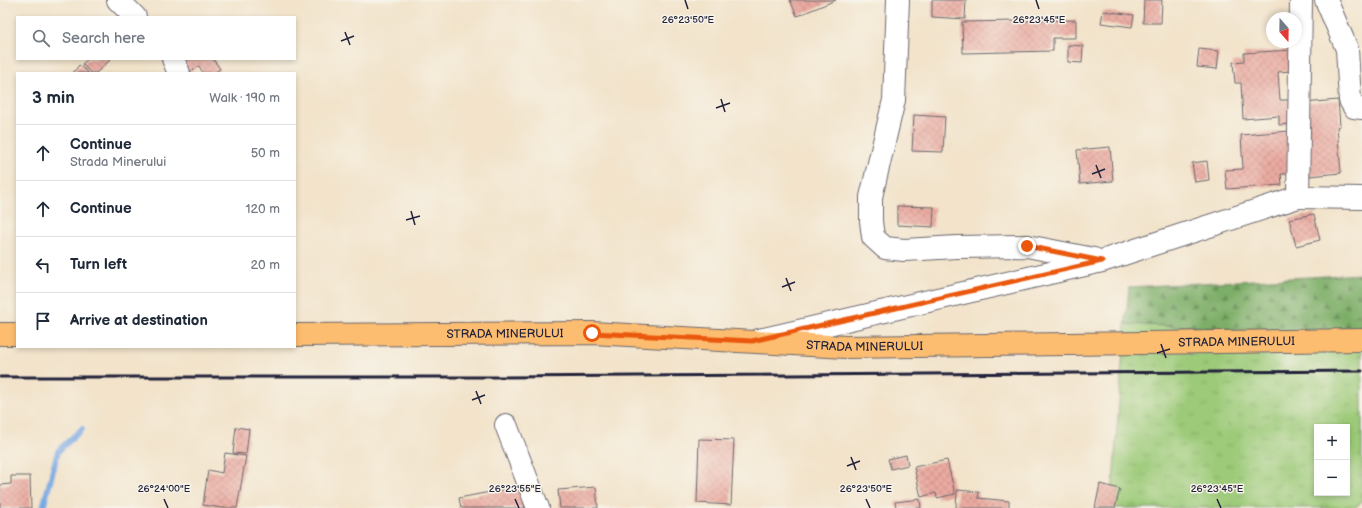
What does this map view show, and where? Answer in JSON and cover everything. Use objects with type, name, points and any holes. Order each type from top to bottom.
[{"type":"main road","name":"STRADA MINERULUI","points":[[296,335],[592,333],[846,347],[1362,340]]},
{"type":"main road","points":[[0,334],[16,334]]},
{"type":"street","points":[[118,0],[134,16]]},
{"type":"street","points":[[898,0],[894,100],[871,197],[870,221],[873,237],[885,248],[904,250],[957,247],[1027,246],[1102,261]]},
{"type":"street","points":[[1298,197],[1301,0]]},
{"type":"street","points":[[1326,0],[1347,49],[1350,100],[1354,107],[1362,108]]},
{"type":"street","points":[[173,60],[179,72]]},
{"type":"street","points":[[752,341],[1102,261],[1298,197],[1362,198]]},
{"type":"street","points":[[506,425],[538,508]]},
{"type":"green space","points":[[1362,274],[1362,335],[1125,324],[1129,287]]},
{"type":"green space","points":[[1125,324],[1362,335],[1362,502],[1354,508],[1111,508]]},
{"type":"building","points":[[790,0],[836,0],[797,16]]},
{"type":"building","points":[[932,0],[966,0],[965,19],[932,17]]},
{"type":"building","points":[[1144,0],[1162,0],[1161,23],[1143,23]]},
{"type":"building","points":[[1103,11],[1134,15],[1132,27],[1101,23]]},
{"type":"building","points":[[1076,20],[1076,38],[1053,38],[1053,51],[963,53],[962,22]]},
{"type":"building","points":[[1068,45],[1083,46],[1082,63],[1068,62]]},
{"type":"building","points":[[1199,49],[1219,51],[1217,69],[1197,67]]},
{"type":"building","points":[[1291,50],[1292,71],[1278,72],[1280,100],[1290,100],[1291,124],[1279,125],[1279,116],[1243,119],[1241,83],[1235,83],[1233,62],[1244,61],[1244,53]]},
{"type":"building","points":[[87,60],[110,60],[97,72],[90,72],[82,64]]},
{"type":"building","points":[[182,60],[214,60],[220,69],[216,72],[202,72],[199,66],[190,72]]},
{"type":"building","points":[[79,65],[88,72],[74,72]]},
{"type":"building","points":[[1338,100],[1340,126],[1337,127],[1341,173],[1310,176],[1303,103]]},
{"type":"building","points":[[914,115],[945,117],[943,152],[912,151]]},
{"type":"building","points":[[1289,131],[1292,174],[1281,174],[1282,185],[1227,189],[1225,170],[1243,169],[1241,135]]},
{"type":"building","points":[[1110,147],[1113,181],[1080,184],[1077,150]]},
{"type":"building","points":[[1207,161],[1209,180],[1195,182],[1192,163]]},
{"type":"building","points":[[897,206],[934,207],[933,227],[897,225]]},
{"type":"building","points":[[1314,214],[1320,240],[1296,246],[1289,219]]},
{"type":"building","points":[[236,427],[249,429],[246,454],[233,453]]},
{"type":"building","points":[[699,439],[734,440],[731,505],[697,503]]},
{"type":"building","points":[[225,453],[246,456],[237,508],[222,508],[203,505],[208,470],[222,473]]},
{"type":"building","points":[[906,455],[908,465],[891,469],[888,459]]},
{"type":"building","points":[[947,460],[955,494],[937,498],[936,493],[921,497],[914,467]]},
{"type":"building","points":[[11,476],[30,476],[31,508],[0,508],[0,485],[11,484]]},
{"type":"building","points":[[1100,484],[1120,489],[1115,508],[1095,508]]},
{"type":"building","points":[[521,486],[525,508],[461,508],[459,498]]},
{"type":"building","points":[[596,487],[598,508],[560,508],[558,490]]},
{"type":"building","points":[[957,490],[979,492],[978,498],[1009,501],[1009,508],[956,508]]},
{"type":"building","points":[[920,499],[921,508],[896,508],[895,502]]},
{"type":"waterway","points":[[43,508],[58,451],[82,429]]},
{"type":"railway","points":[[0,377],[495,377],[1362,371]]},
{"type":"route","points":[[592,333],[752,341],[1102,261],[1027,246]]}]
